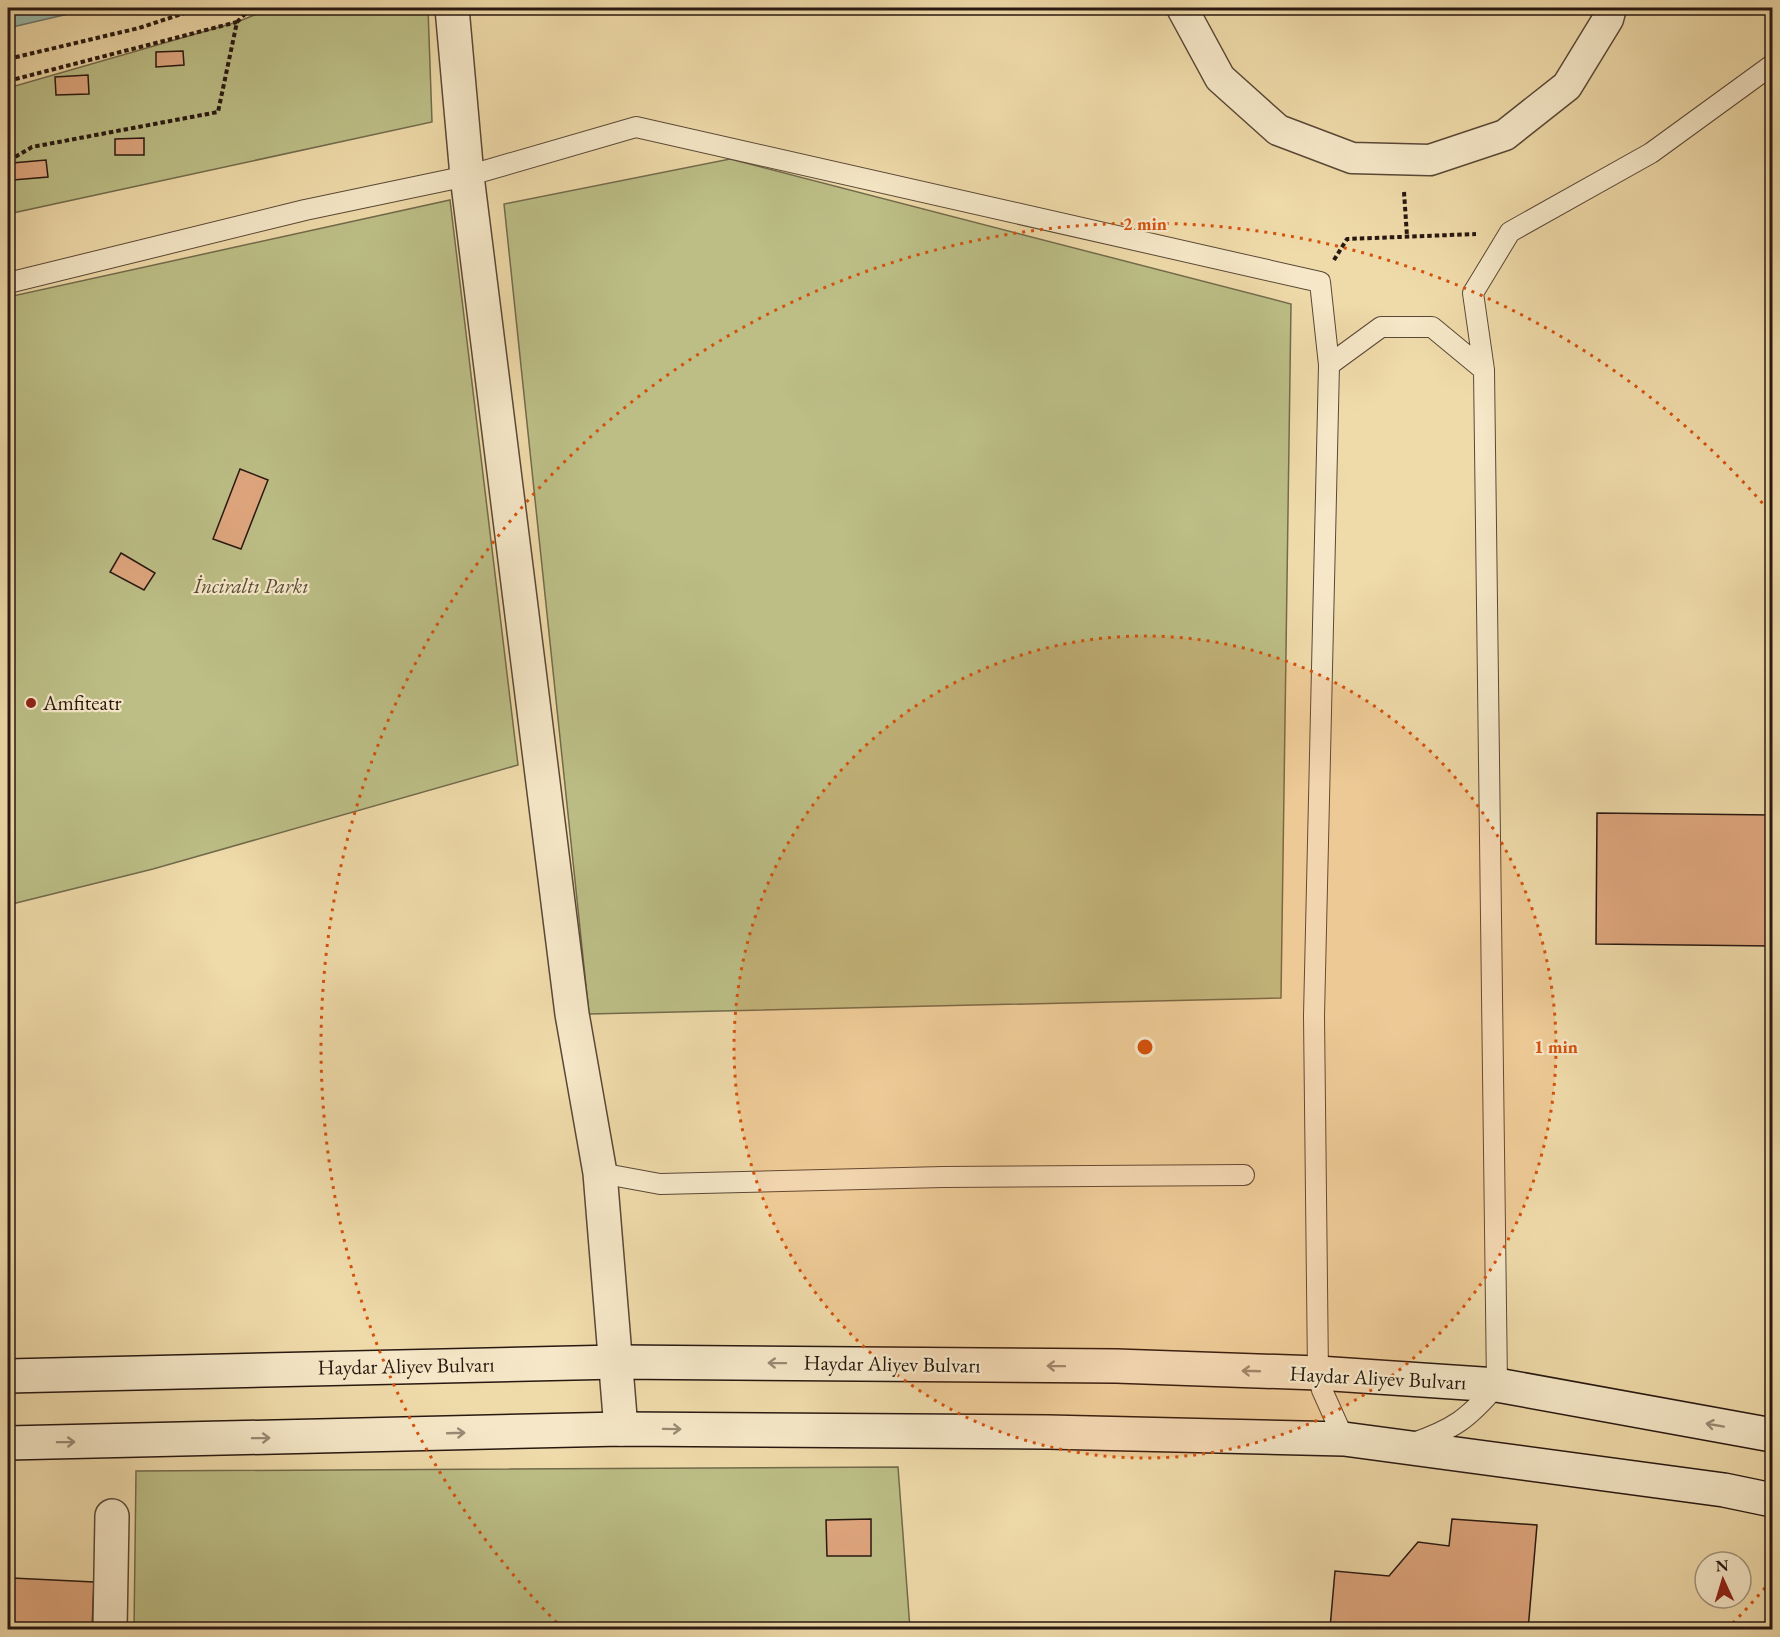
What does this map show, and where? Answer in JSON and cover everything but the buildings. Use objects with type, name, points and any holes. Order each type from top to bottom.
[{"type":"main road","points":[[452,8],[467,176],[572,1014],[600,1173],[621,1429]]},
{"type":"main road","name":"Haydar Aliyev Bulvarı","points":[[8,1376],[617,1362],[1116,1366],[1318,1373],[1497,1385],[1773,1435]]},
{"type":"main road","points":[[8,1443],[621,1429],[1048,1432],[1344,1439],[1724,1490],[1773,1500]]},
{"type":"main road","points":[[110,1629],[112,1516]]},
{"type":"street","points":[[1182,8],[1220,78],[1278,130],[1352,158],[1430,160],[1505,135],[1567,86],[1608,20],[1611,8]]},
{"type":"lane","points":[[1400,1447],[1432,1437],[1458,1424],[1479,1406],[1497,1385],[1484,370],[1473,293],[1510,232],[1651,153],[1773,65]]},
{"type":"lane","points":[[8,284],[305,210],[467,176],[636,127],[1320,282],[1329,364],[1314,1016],[1318,1373],[1322,1390],[1344,1439]]},
{"type":"lane","points":[[1329,364],[1381,327],[1432,327],[1484,370]]},
{"type":"lane","points":[[600,1173],[660,1184],[943,1177],[1244,1175]]},
{"type":"path","points":[[8,59],[138,28],[200,8]]},
{"type":"path","points":[[8,81],[237,22],[251,8]]},
{"type":"path","points":[[8,161],[32,147],[218,112],[237,22]]},
{"type":"path","points":[[1402,159],[1407,236]]},
{"type":"path","points":[[1320,282],[1347,239],[1510,232]]},
{"type":"green space","points":[[272,8],[428,8],[432,122],[8,214],[8,88],[237,22]]},
{"type":"green space","points":[[730,159],[1291,304],[1281,998],[589,1014],[504,204]]},
{"type":"green space","name":"İnciraltı Parkı","points":[[450,200],[518,765],[153,869],[8,905],[8,297]]},
{"type":"green space","points":[[898,1467],[910,1629],[134,1630],[136,1471]]},
{"type":"shaded area","points":[[8,8],[94,8],[8,28]]},
{"type":"place","name":"Amfiteatr","points":[[31,703]]}]
